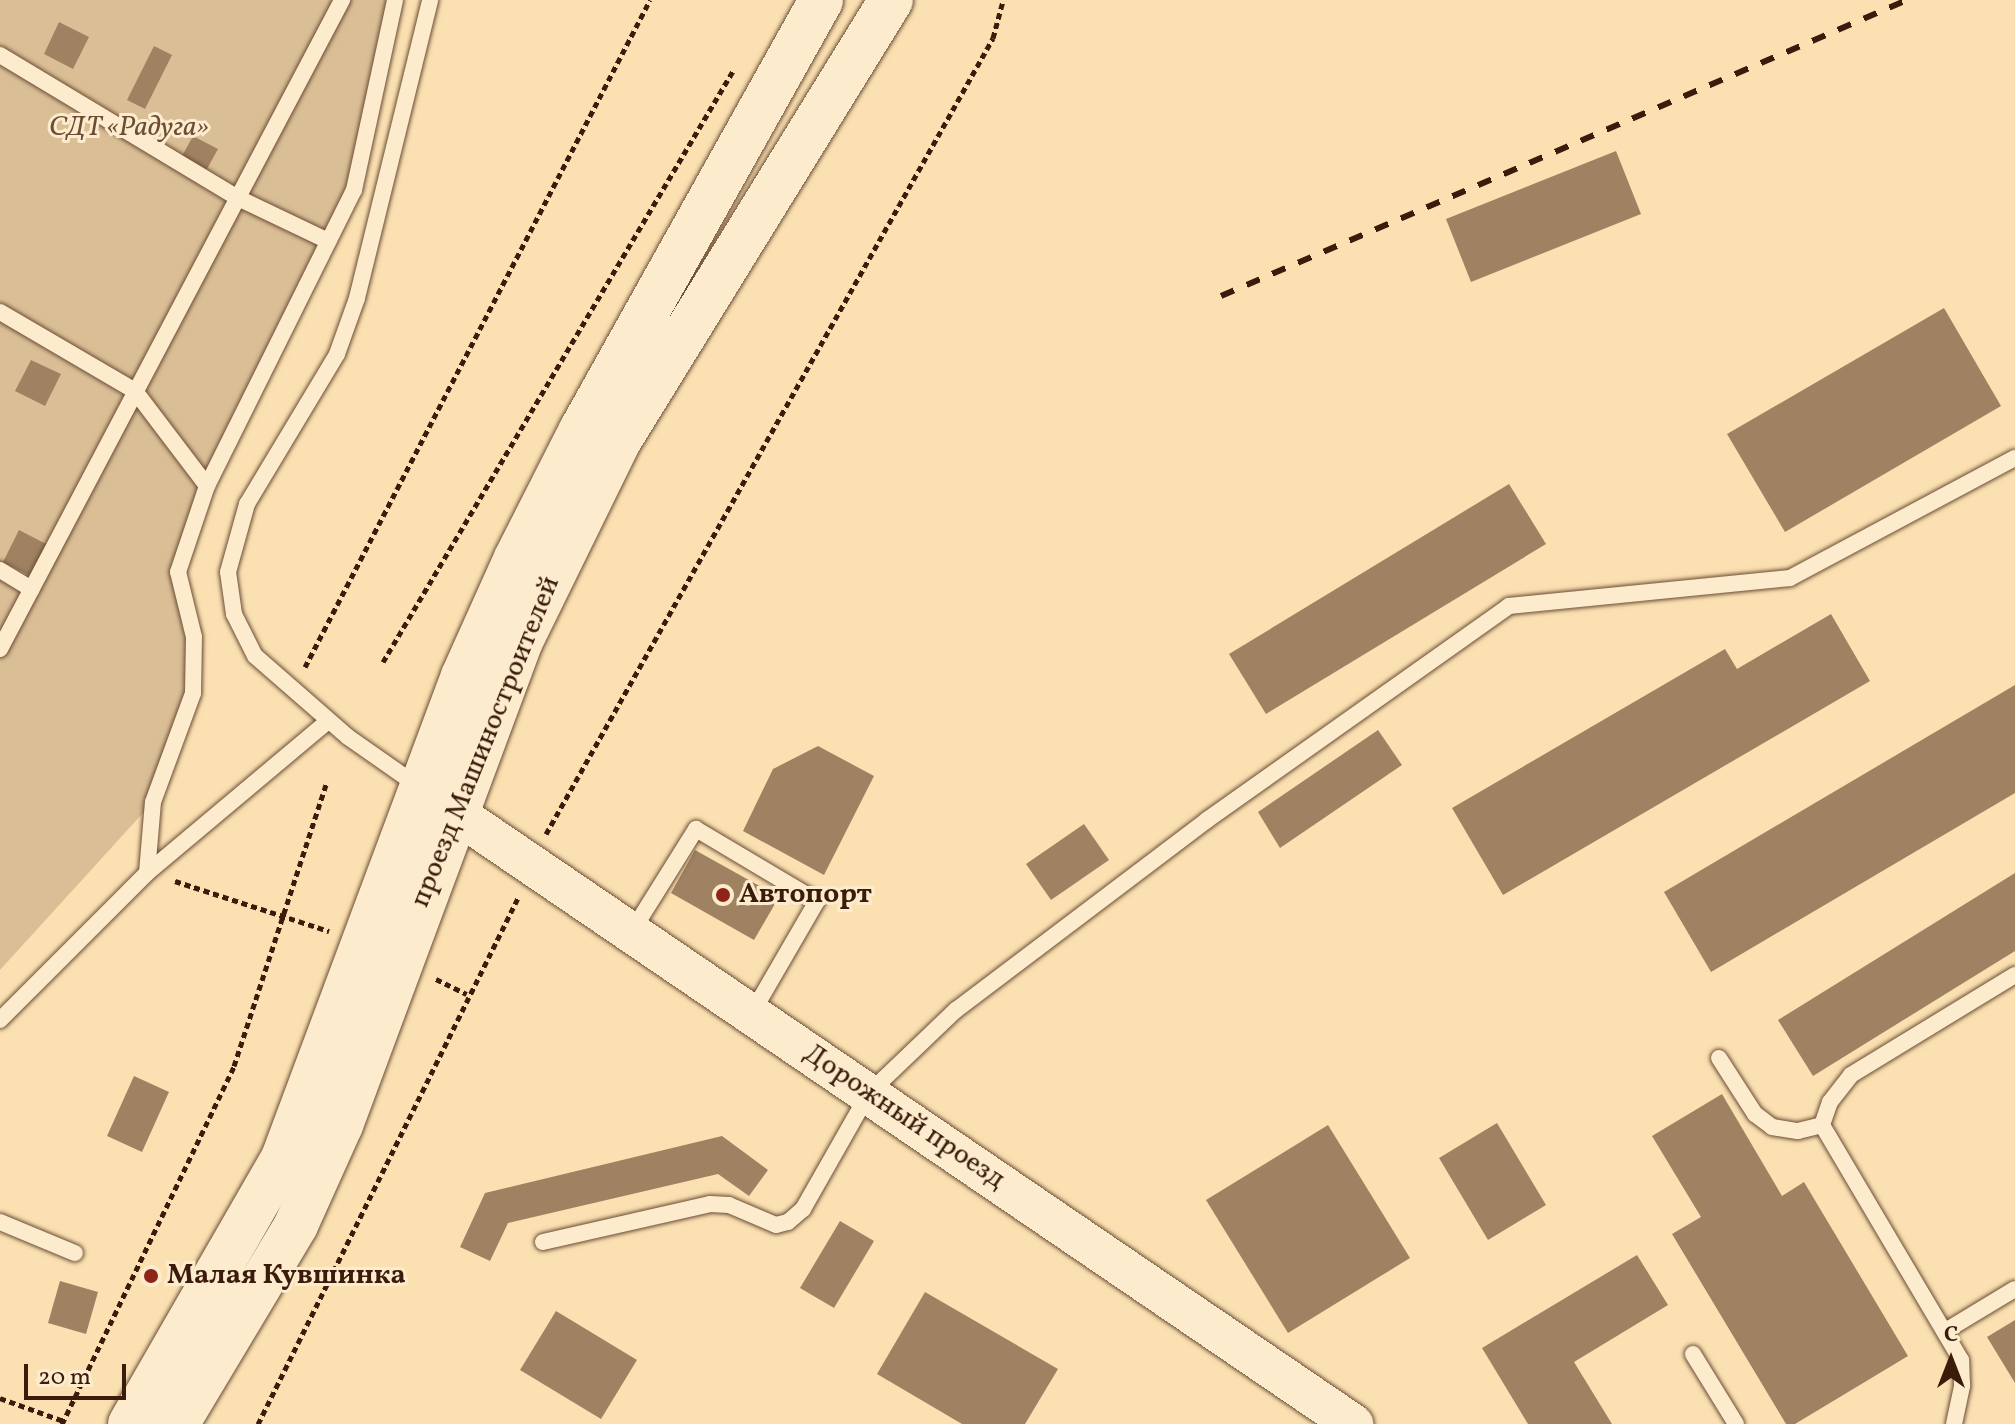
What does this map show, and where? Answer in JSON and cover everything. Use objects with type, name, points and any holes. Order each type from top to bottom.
[{"type":"main road","name":"проезд Машиностроителей","points":[[177,1424],[296,1225],[341,1125],[438,800],[463,676],[555,481],[821,0]]},
{"type":"main road","name":"проезд Машиностроителей","points":[[130,1424],[283,1158],[438,800],[521,641],[619,441],[891,0]]},
{"type":"street","name":"Дорожный проезд","points":[[438,800],[1353,1424]]},
{"type":"lane","points":[[0,649],[342,0]]},
{"type":"lane","points":[[147,873],[153,802],[193,693],[194,637],[178,572],[207,486],[354,190],[395,0]]},
{"type":"lane","points":[[430,0],[357,298],[337,354],[247,504],[233,541],[228,572],[234,614],[255,656],[328,721],[438,800]]},
{"type":"lane","points":[[0,55],[238,198],[328,241]]},
{"type":"lane","points":[[0,312],[135,391],[207,486]]},
{"type":"lane","points":[[543,1242],[710,1204],[729,1205],[776,1225],[788,1222],[803,1209],[869,1093],[956,1010],[1207,820],[1509,606],[1790,578],[2015,458]]},
{"type":"lane","points":[[0,570],[32,589]]},
{"type":"lane","points":[[0,1020],[147,873],[328,721]]},
{"type":"lane","points":[[631,933],[696,829],[817,901],[752,1013]]},
{"type":"lane","points":[[1822,1125],[1830,1102],[1851,1075],[2015,975]]},
{"type":"lane","points":[[1719,1058],[1755,1114],[1772,1127],[1798,1131],[1822,1125]]},
{"type":"lane","points":[[1822,1125],[1947,1330],[1962,1372],[1954,1424]]},
{"type":"lane","points":[[0,1222],[75,1253]]},
{"type":"lane","points":[[1947,1330],[2015,1289]]},
{"type":"lane","points":[[1693,1354],[1736,1424]]},
{"type":"path","points":[[292,692],[650,0]]},
{"type":"path","points":[[543,840],[993,38],[1003,0]]},
{"type":"path","points":[[383,662],[736,66]]},
{"type":"path","points":[[0,1398],[63,1422],[234,1066],[326,784]]},
{"type":"path","points":[[147,873],[286,913],[335,933]]},
{"type":"path","points":[[258,1424],[467,994],[514,908]]},
{"type":"path","points":[[431,977],[467,994]]},
{"type":"green space","name":"СДТ «Радуга»","points":[[0,0],[395,0],[354,190],[207,486],[178,572],[193,693],[153,802],[0,970]]},
{"type":"building","points":[[59,22],[89,37],[73,69],[44,54]]},
{"type":"building","points":[[154,46],[172,55],[145,109],[127,100]]},
{"type":"building","points":[[193,136],[218,149],[207,169],[182,156]]},
{"type":"building","points":[[1616,151],[1641,214],[1471,282],[1446,219]]},
{"type":"building","points":[[1944,308],[2001,406],[1785,532],[1727,434]]},
{"type":"building","points":[[31,360],[61,374],[45,406],[15,391]]},
{"type":"building","points":[[1509,484],[1546,544],[1266,714],[1229,654]]},
{"type":"building","points":[[19,530],[48,545],[33,577],[3,562]]},
{"type":"building","points":[[1831,614],[1870,681],[1503,895],[1452,808],[1725,649],[1737,669]]},
{"type":"building","points":[[2015,685],[2015,793],[1711,972],[1664,892]]},
{"type":"building","points":[[1378,730],[1402,765],[1280,848],[1258,812]]},
{"type":"building","points":[[818,746],[874,776],[824,875],[743,831],[773,769]]},
{"type":"building","points":[[1084,824],[1109,860],[1051,900],[1026,864]]},
{"type":"building","points":[[695,850],[779,897],[754,940],[671,893]]},
{"type":"building","points":[[2015,873],[2015,951],[1813,1076],[1778,1020]]},
{"type":"building","points":[[134,1076],[169,1092],[142,1152],[107,1136]]},
{"type":"building","points":[[1722,1094],[1782,1196],[1804,1182],[1908,1356],[1795,1424],[1786,1424],[1672,1234],[1701,1217],[1652,1136]]},
{"type":"building","points":[[1497,1123],[1546,1205],[1488,1240],[1439,1158]]},
{"type":"building","points":[[1328,1125],[1410,1258],[1288,1333],[1206,1200]]},
{"type":"building","points":[[722,1136],[768,1170],[749,1196],[718,1174],[508,1223],[490,1261],[460,1247],[485,1193]]},
{"type":"building","points":[[840,1221],[874,1241],[834,1308],[800,1288]]},
{"type":"building","points":[[1637,1255],[1668,1305],[1574,1362],[1612,1424],[1528,1424],[1482,1348]]},
{"type":"building","points":[[60,1281],[98,1292],[86,1334],[48,1323]]},
{"type":"building","points":[[925,1292],[1058,1369],[1025,1424],[962,1424],[877,1374]]},
{"type":"building","points":[[556,1311],[637,1360],[601,1419],[520,1370]]},
{"type":"building","points":[[2015,1320],[2015,1383],[1987,1337]]},
{"type":"railway","points":[[1221,296],[1907,0]]},
{"type":"place","name":"Автопорт","points":[[723,895]]},
{"type":"place","name":"Малая Кувшинка","points":[[151,1276]]}]
